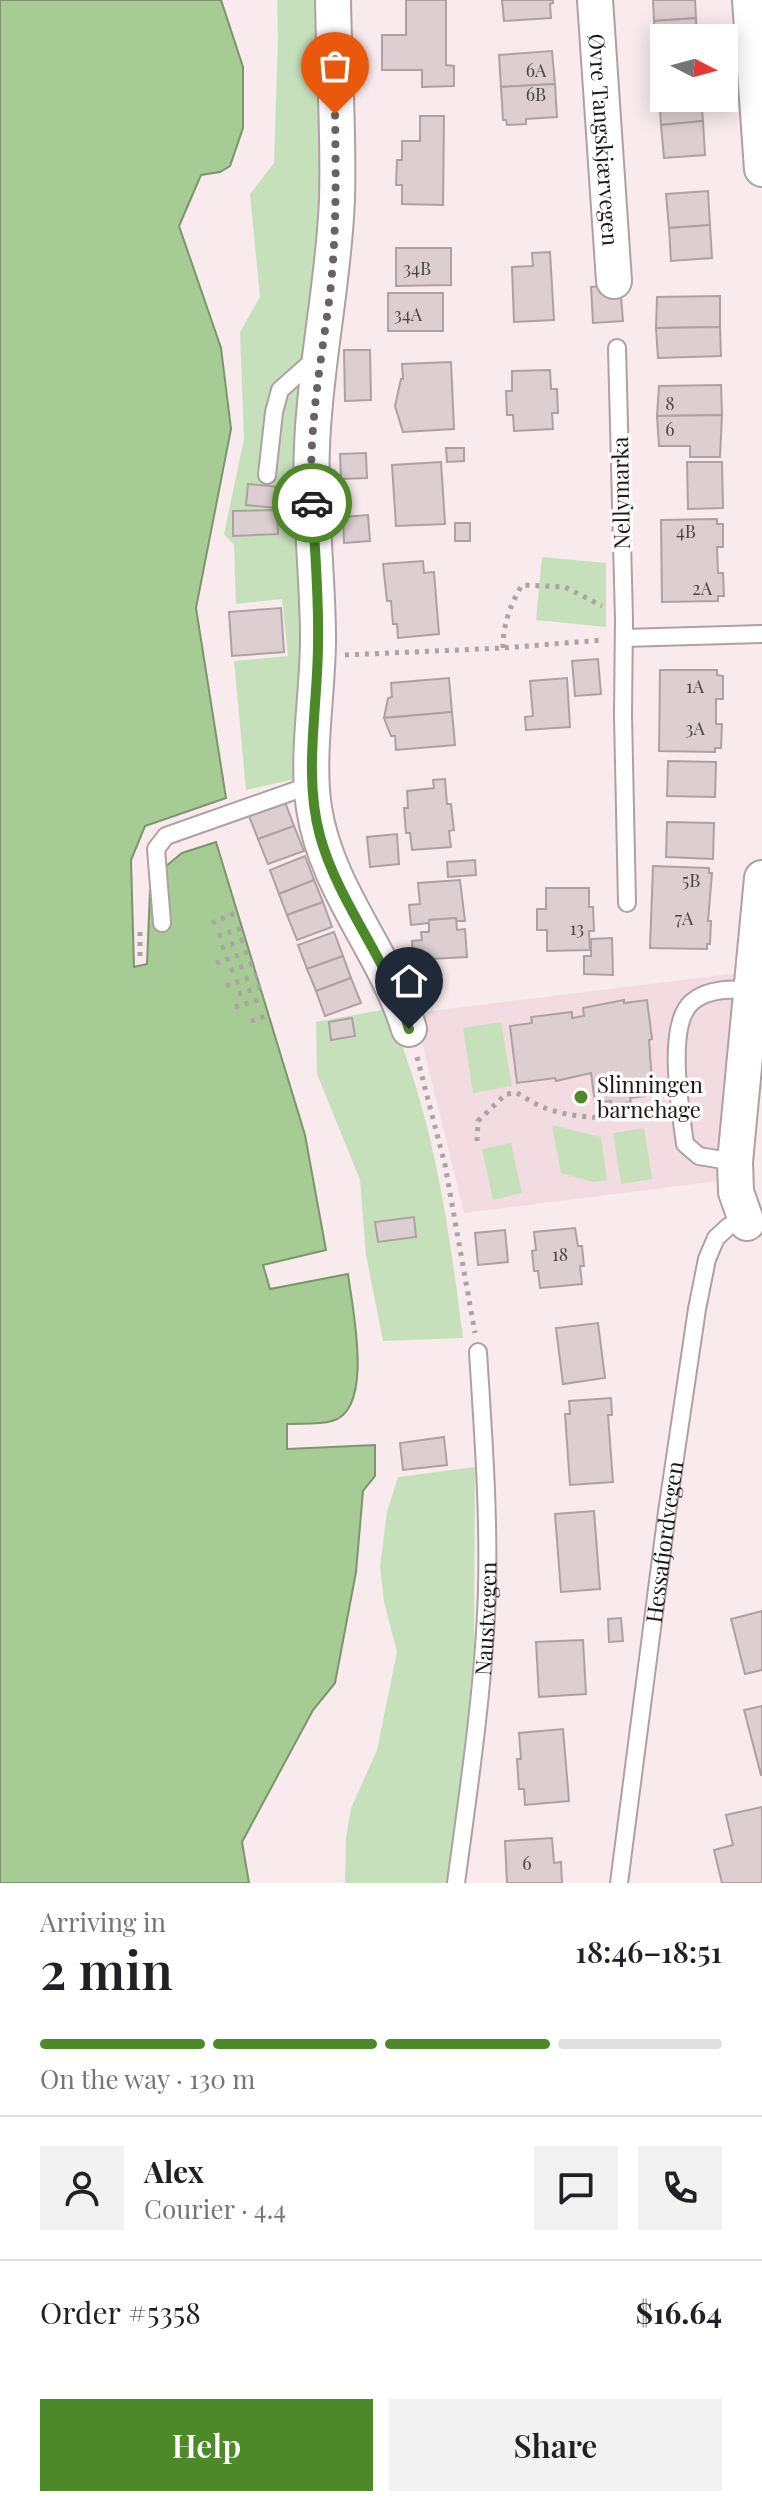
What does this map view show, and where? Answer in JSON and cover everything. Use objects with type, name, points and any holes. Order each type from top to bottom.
[{"type":"street","points":[[333,0],[337,199],[312,447],[318,656],[311,785],[326,856],[409,1029]]},
{"type":"street","name":"Øvre Tangskjærvegen","points":[[595,0],[614,281]]},
{"type":"street","points":[[750,0],[762,169]]},
{"type":"street","name":"Hessafjordvegen","points":[[754,1225],[736,1192],[735,1162],[762,878]]},
{"type":"lane","name":"Nellymarka","points":[[617,348],[627,903]]},
{"type":"lane","points":[[267,475],[274,412],[280,390],[320,354]]},
{"type":"lane","points":[[624,638],[762,634]]},
{"type":"lane","points":[[162,923],[156,849],[166,836],[311,785]]},
{"type":"lane","points":[[735,1162],[699,1156],[685,1144],[678,1031],[686,1009],[696,999],[724,990],[753,990]]},
{"type":"lane","name":"Hessafjordvegen","points":[[619,1883],[667,1512],[707,1259],[716,1238],[729,1226],[754,1225]]},
{"type":"lane","name":"Naustvegen","points":[[456,1883],[485,1646],[487,1488],[478,1352]]},
{"type":"path","points":[[503,648],[503,632],[512,601],[522,585],[565,587],[624,619]]},
{"type":"path","points":[[318,656],[503,648],[624,638]]},
{"type":"path","points":[[212,923],[238,912]]},
{"type":"path","points":[[218,936],[242,928]]},
{"type":"path","points":[[221,948],[246,939]]},
{"type":"path","points":[[216,963],[250,951]]},
{"type":"path","points":[[230,971],[253,963]]},
{"type":"path","points":[[226,986],[257,975]]},
{"type":"path","points":[[238,994],[261,987]]},
{"type":"path","points":[[235,1007],[264,998]]},
{"type":"path","points":[[251,1021],[269,1015]]},
{"type":"path","points":[[409,1029],[445,1165],[478,1352]]},
{"type":"path","points":[[477,1141],[478,1121],[506,1094],[517,1093],[544,1108],[584,1117],[642,1116],[681,1108]]},
{"type":"shaded area","points":[[0,0],[221,0],[243,67],[243,128],[230,166],[220,172],[201,175],[179,226],[221,348],[231,429],[196,608],[226,798],[145,826],[131,860],[134,967],[147,964],[150,891],[165,889],[165,867],[182,853],[216,842],[305,1135],[326,1250],[263,1265],[270,1289],[348,1274],[356,1332],[357,1378],[353,1398],[345,1413],[327,1422],[287,1424],[287,1449],[375,1445],[375,1476],[363,1491],[356,1572],[335,1683],[313,1710],[242,1842],[249,1883],[0,1883]]},
{"type":"shaded area","points":[[277,0],[346,0],[328,365],[317,774],[246,790],[234,661],[288,656],[282,599],[236,604],[234,545],[224,534],[244,439],[240,332],[260,297],[250,194],[274,163]]},
{"type":"shaded area","points":[[542,557],[606,563],[606,627],[536,620]]},
{"type":"shaded area","name":"Slinningen barnehage","points":[[739,973],[718,1181],[464,1213],[415,1013]]},
{"type":"shaded area","points":[[387,1009],[403,1048],[428,1129],[445,1212],[463,1338],[383,1341],[366,1255],[360,1180],[317,1074],[316,1022]]},
{"type":"shaded area","points":[[501,1022],[512,1086],[473,1093],[463,1028]]},
{"type":"shaded area","points":[[552,1125],[601,1137],[607,1180],[593,1182],[561,1173]]},
{"type":"shaded area","points":[[644,1128],[652,1179],[621,1184],[613,1133]]},
{"type":"shaded area","points":[[511,1143],[522,1193],[493,1200],[482,1149]]},
{"type":"shaded area","points":[[475,1467],[474,1646],[463,1774],[447,1883],[345,1883],[346,1838],[351,1808],[377,1750],[397,1652],[384,1602],[380,1566],[387,1512],[398,1477]]},
{"type":"building","points":[[406,0],[446,0],[446,65],[454,66],[454,86],[422,87],[422,70],[382,70],[382,35],[406,35]]},
{"type":"building","points":[[502,0],[553,0],[550,4],[551,18],[504,21]]},
{"type":"building","points":[[653,0],[695,0],[696,18],[654,21]]},
{"type":"building","points":[[696,18],[696,24],[654,24],[654,21]]},
{"type":"building","points":[[552,51],[555,84],[501,87],[499,55]]},
{"type":"building","points":[[555,84],[557,117],[526,119],[526,124],[507,125],[503,120],[501,87]]},
{"type":"building","points":[[660,112],[702,112],[703,121],[661,125]]},
{"type":"building","points":[[420,116],[444,116],[443,205],[402,204],[402,185],[396,185],[397,160],[402,160],[402,141],[420,141]]},
{"type":"building","points":[[703,121],[705,155],[664,158],[661,125]]},
{"type":"building","points":[[708,191],[710,225],[669,228],[666,194]]},
{"type":"building","points":[[710,225],[712,258],[671,261],[669,228]]},
{"type":"building","points":[[396,248],[451,248],[451,285],[396,286]]},
{"type":"building","points":[[550,252],[554,320],[514,322],[512,267],[533,266],[532,253]]},
{"type":"building","points":[[620,285],[623,321],[593,323],[591,287]]},
{"type":"building","points":[[388,293],[443,293],[443,331],[388,331]]},
{"type":"building","points":[[720,296],[720,327],[656,328],[657,297]]},
{"type":"building","points":[[720,327],[721,356],[658,358],[656,328]]},
{"type":"building","points":[[344,350],[370,350],[371,400],[345,401]]},
{"type":"building","points":[[451,362],[454,429],[403,432],[395,406],[403,379],[402,364]]},
{"type":"building","points":[[550,370],[551,389],[557,389],[558,413],[552,413],[553,429],[514,431],[513,415],[507,415],[506,391],[512,391],[512,371]]},
{"type":"building","points":[[721,385],[722,415],[657,416],[659,386]]},
{"type":"building","points":[[722,415],[720,457],[690,457],[690,446],[659,446],[657,416]]},
{"type":"building","points":[[446,448],[464,448],[464,461],[447,462]]},
{"type":"building","points":[[366,453],[367,478],[341,479],[340,454]]},
{"type":"building","points":[[441,462],[445,524],[396,526],[392,465]]},
{"type":"building","points":[[687,462],[722,462],[723,508],[688,509]]},
{"type":"building","points":[[248,484],[278,487],[276,508],[246,505]]},
{"type":"building","points":[[277,510],[278,534],[233,536],[233,511]]},
{"type":"building","points":[[368,515],[370,541],[344,543],[343,517]]},
{"type":"building","points":[[717,519],[717,524],[723,524],[723,547],[717,547],[718,573],[723,573],[724,596],[718,596],[718,601],[662,602],[661,520]]},
{"type":"building","points":[[455,523],[470,523],[470,541],[455,541]]},
{"type":"building","points":[[423,561],[424,573],[434,572],[439,634],[398,638],[391,601],[387,601],[383,564]]},
{"type":"building","points":[[281,608],[284,652],[232,656],[229,612]]},
{"type":"building","points":[[598,659],[601,694],[575,696],[572,661]]},
{"type":"building","points":[[660,670],[717,670],[717,675],[723,676],[723,699],[716,699],[716,724],[722,724],[721,748],[715,748],[715,752],[659,751]]},
{"type":"building","points":[[449,678],[452,712],[384,718],[388,698],[392,697],[391,683]]},
{"type":"building","points":[[567,678],[570,727],[526,730],[525,717],[533,716],[530,681]]},
{"type":"building","points":[[452,712],[455,745],[396,750],[395,736],[391,736],[384,718]]},
{"type":"building","points":[[668,761],[716,762],[715,797],[667,796]]},
{"type":"building","points":[[445,779],[454,830],[449,831],[451,847],[412,850],[410,833],[406,833],[404,808],[408,808],[407,791],[434,788],[433,780]]},
{"type":"building","points":[[285,802],[294,826],[258,839],[249,816]]},
{"type":"building","points":[[667,822],[714,823],[713,859],[666,857]]},
{"type":"building","points":[[294,826],[304,851],[268,864],[258,839]]},
{"type":"building","points":[[397,834],[399,864],[370,867],[367,837]]},
{"type":"building","points":[[305,856],[314,880],[279,894],[270,870]]},
{"type":"building","points":[[475,860],[476,875],[448,877],[447,862]]},
{"type":"building","points":[[653,866],[709,868],[709,873],[712,873],[708,921],[711,921],[707,949],[650,948]]},
{"type":"building","points":[[314,880],[323,902],[287,915],[279,894]]},
{"type":"building","points":[[460,880],[465,921],[457,921],[456,918],[429,920],[429,923],[411,925],[409,905],[420,904],[418,883]]},
{"type":"building","points":[[546,888],[589,888],[594,931],[589,931],[590,950],[547,951],[547,930],[537,930],[537,909],[546,909]]},
{"type":"building","points":[[323,902],[332,927],[297,940],[287,915]]},
{"type":"building","points":[[456,918],[457,930],[465,929],[467,957],[413,960],[412,941],[422,940],[421,932],[429,932],[429,920]]},
{"type":"building","points":[[334,932],[343,956],[307,969],[298,945]]},
{"type":"building","points":[[612,938],[613,975],[584,974],[584,956],[591,956],[591,939]]},
{"type":"building","points":[[343,956],[351,978],[316,991],[307,969]]},
{"type":"building","points":[[351,978],[361,1003],[325,1016],[316,991]]},
{"type":"building","points":[[624,1000],[624,1003],[647,1000],[652,1039],[649,1040],[653,1095],[630,1098],[631,1102],[611,1105],[611,1101],[595,1103],[591,1073],[556,1081],[555,1078],[517,1083],[510,1026],[532,1023],[531,1017],[572,1012],[572,1018],[584,1016],[583,1008]]},
{"type":"building","points":[[352,1018],[355,1036],[331,1040],[329,1022]]},
{"type":"building","points":[[414,1217],[416,1237],[378,1242],[375,1222]]},
{"type":"building","points":[[575,1228],[578,1246],[582,1246],[582,1284],[540,1288],[538,1271],[534,1271],[534,1232]]},
{"type":"building","points":[[505,1230],[508,1262],[478,1265],[475,1233]]},
{"type":"building","points":[[598,1323],[605,1378],[563,1384],[556,1328]]},
{"type":"building","points":[[611,1398],[612,1415],[608,1415],[613,1482],[570,1485],[565,1414],[570,1414],[569,1401]]},
{"type":"building","points":[[444,1437],[447,1465],[403,1470],[400,1443]]},
{"type":"building","points":[[594,1511],[600,1589],[561,1592],[555,1514]]},
{"type":"building","points":[[762,1611],[762,1670],[745,1674],[731,1619]]},
{"type":"building","points":[[621,1618],[623,1641],[609,1642],[608,1619]]},
{"type":"building","points":[[583,1640],[586,1694],[539,1697],[536,1642]]},
{"type":"building","points":[[762,1706],[762,1775],[761,1775],[744,1710]]},
{"type":"building","points":[[563,1729],[569,1801],[525,1805],[524,1789],[519,1789],[519,1733]]},
{"type":"building","points":[[762,1807],[762,1883],[722,1883],[714,1850],[733,1845],[726,1815]]},
{"type":"building","points":[[552,1838],[554,1863],[561,1862],[562,1883],[507,1883],[505,1841]]},
{"type":"way so far","points":[[312,503],[315,405],[328,307],[337,199],[335,114]]},
{"type":"place","name":"Slinningen barnehage","points":[[581,1097]]},
{"type":"route","points":[[312,503],[318,642],[311,785],[314,809],[326,856],[409,1029]]}]
